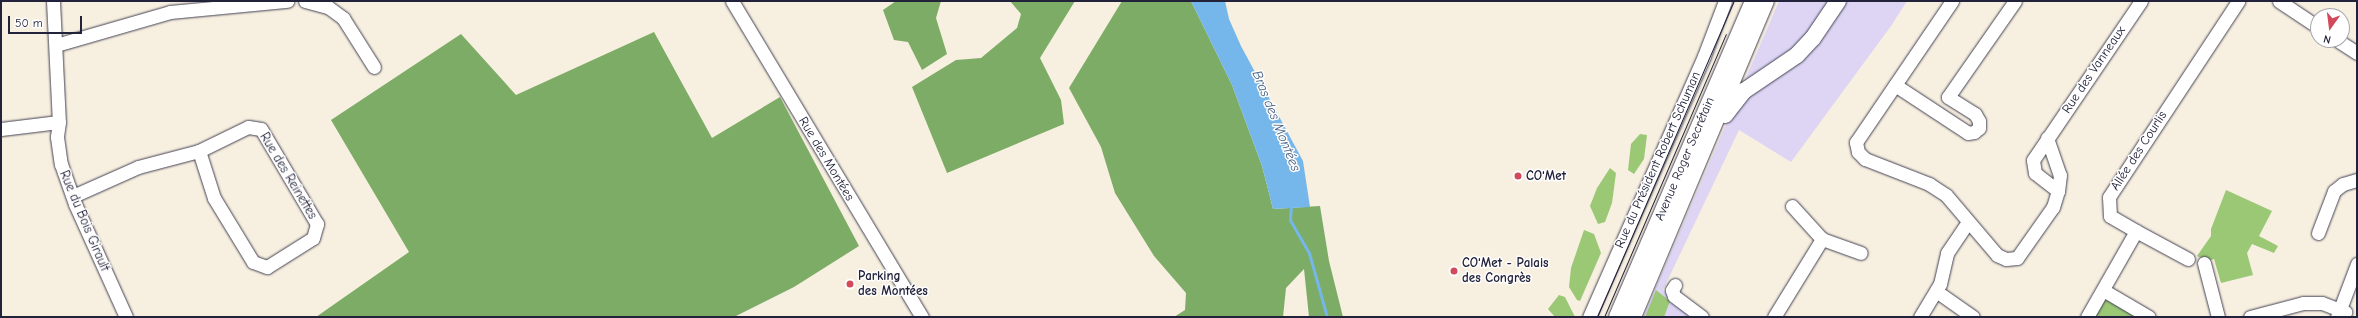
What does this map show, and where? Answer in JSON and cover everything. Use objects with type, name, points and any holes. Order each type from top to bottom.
[{"type":"main road","name":"Avenue Roger Secrétain","points":[[1618,317],[1752,1]]},
{"type":"main road","name":"Avenue Roger Secrétain","points":[[1633,317],[1766,1]]},
{"type":"main road","points":[[1708,140],[1744,91],[1797,55],[1813,38],[1838,1]]},
{"type":"street","name":"Rue du Bois Girault","points":[[54,1],[59,122],[57,137],[61,164],[73,196],[126,317]]},
{"type":"street","points":[[56,45],[170,12],[287,1]]},
{"type":"street","points":[[305,1],[328,8],[343,18],[374,67]]},
{"type":"street","name":"Rue des Montées","points":[[732,1],[922,317]]},
{"type":"street","name":"Rue du Président Robert Schuman","points":[[1589,317],[1704,56],[1725,1]]},
{"type":"street","points":[[1952,1],[1856,142],[1858,152],[1865,159],[1929,184],[1946,195],[1997,255],[2006,259],[2017,258],[2053,207],[2058,191],[2060,175],[2047,138]]},
{"type":"street","points":[[1937,113],[2015,1]]},
{"type":"street","name":"Rue des Vanneaux","points":[[2058,191],[2035,173],[2033,160],[2141,1]]},
{"type":"street","name":"Allée des Courlis","points":[[2136,231],[2110,216],[2109,197],[2238,1]]},
{"type":"street","points":[[2278,1],[2310,22]]},
{"type":"street","points":[[1895,85],[1968,133],[1979,128],[1979,120],[1975,114],[1948,97]]},
{"type":"street","points":[[1,129],[59,122]]},
{"type":"street","name":"Rue des Reinettes","points":[[73,196],[138,167],[199,151],[248,127],[261,129],[317,224],[313,238],[267,267],[253,262],[214,198],[199,151]]},
{"type":"street","points":[[2318,233],[2334,191],[2344,184],[2357,180]]},
{"type":"street","points":[[1792,206],[1822,239],[1861,252]]},
{"type":"street","points":[[1920,317],[1940,284],[1947,253],[1968,222]]},
{"type":"street","points":[[2088,317],[2136,231],[2188,258]]},
{"type":"street","points":[[1774,317],[1822,239]]},
{"type":"street","points":[[2204,263],[2218,317]]},
{"type":"street","points":[[2250,317],[2303,303],[2322,303],[2340,313],[2357,264]]},
{"type":"street","points":[[1675,285],[1672,290],[1674,296],[1702,317]]},
{"type":"street","points":[[2103,290],[2149,317]]},
{"type":"street","points":[[1936,291],[1973,317]]},
{"type":"shaded area","points":[[1779,1],[1907,1],[1891,26],[1791,162],[1739,130],[1663,290],[1698,317],[1643,317]]},
{"type":"green space","points":[[896,1],[941,1],[936,18],[947,54],[922,70],[908,42],[894,40],[883,10]]},
{"type":"green space","points":[[1010,1],[1075,1],[1040,58],[1061,100],[1064,124],[947,173],[912,87],[956,60],[981,58],[1017,28],[1021,14]]},
{"type":"green space","points":[[1122,1],[1191,1],[1232,85],[1262,166],[1273,209],[1320,206],[1329,261],[1343,317],[1309,317],[1304,269],[1286,288],[1283,317],[1174,317],[1185,310],[1186,293],[1154,256],[1115,193],[1101,147],[1069,88]]},
{"type":"green space","points":[[654,32],[712,138],[780,97],[859,246],[794,287],[734,317],[316,317],[409,252],[331,120],[461,34],[516,95]]},
{"type":"green space","points":[[1640,134],[1647,135],[1644,159],[1634,174],[1628,170],[1631,144]]},
{"type":"green space","points":[[1610,168],[1616,173],[1612,203],[1605,222],[1598,224],[1590,206],[1597,188]]},
{"type":"green space","points":[[2226,190],[2272,211],[2259,236],[2278,246],[2274,253],[2252,244],[2247,253],[2253,275],[2221,283],[2214,259],[2208,261],[2197,256],[2211,236],[2211,229]]},
{"type":"green space","points":[[1584,230],[1594,234],[1601,253],[1580,301],[1577,300],[1569,287],[1571,268]]},
{"type":"green space","points":[[1656,290],[1670,301],[1664,317],[1645,317]]},
{"type":"green space","points":[[1559,295],[1565,297],[1575,317],[1555,317],[1548,309]]},
{"type":"green space","points":[[2106,296],[2140,317],[2093,317]]},
{"type":"water","points":[[1191,1],[1225,1],[1229,19],[1241,46],[1303,161],[1310,207],[1273,209],[1262,166],[1232,85]]},
{"type":"waterway","name":"Bras des Montées","points":[[1291,205],[1290,220],[1309,253],[1327,317]]},
{"type":"tram line","points":[[1597,317],[1734,1]]},
{"type":"tram line","points":[[1604,317],[1726,34]]},
{"type":"place","name":"CO'Met","points":[[1518,176]]},
{"type":"place","name":"CO'Met - Palais des Congrès","points":[[1454,271]]},
{"type":"place","name":"Parking des Montées","points":[[850,284]]}]
